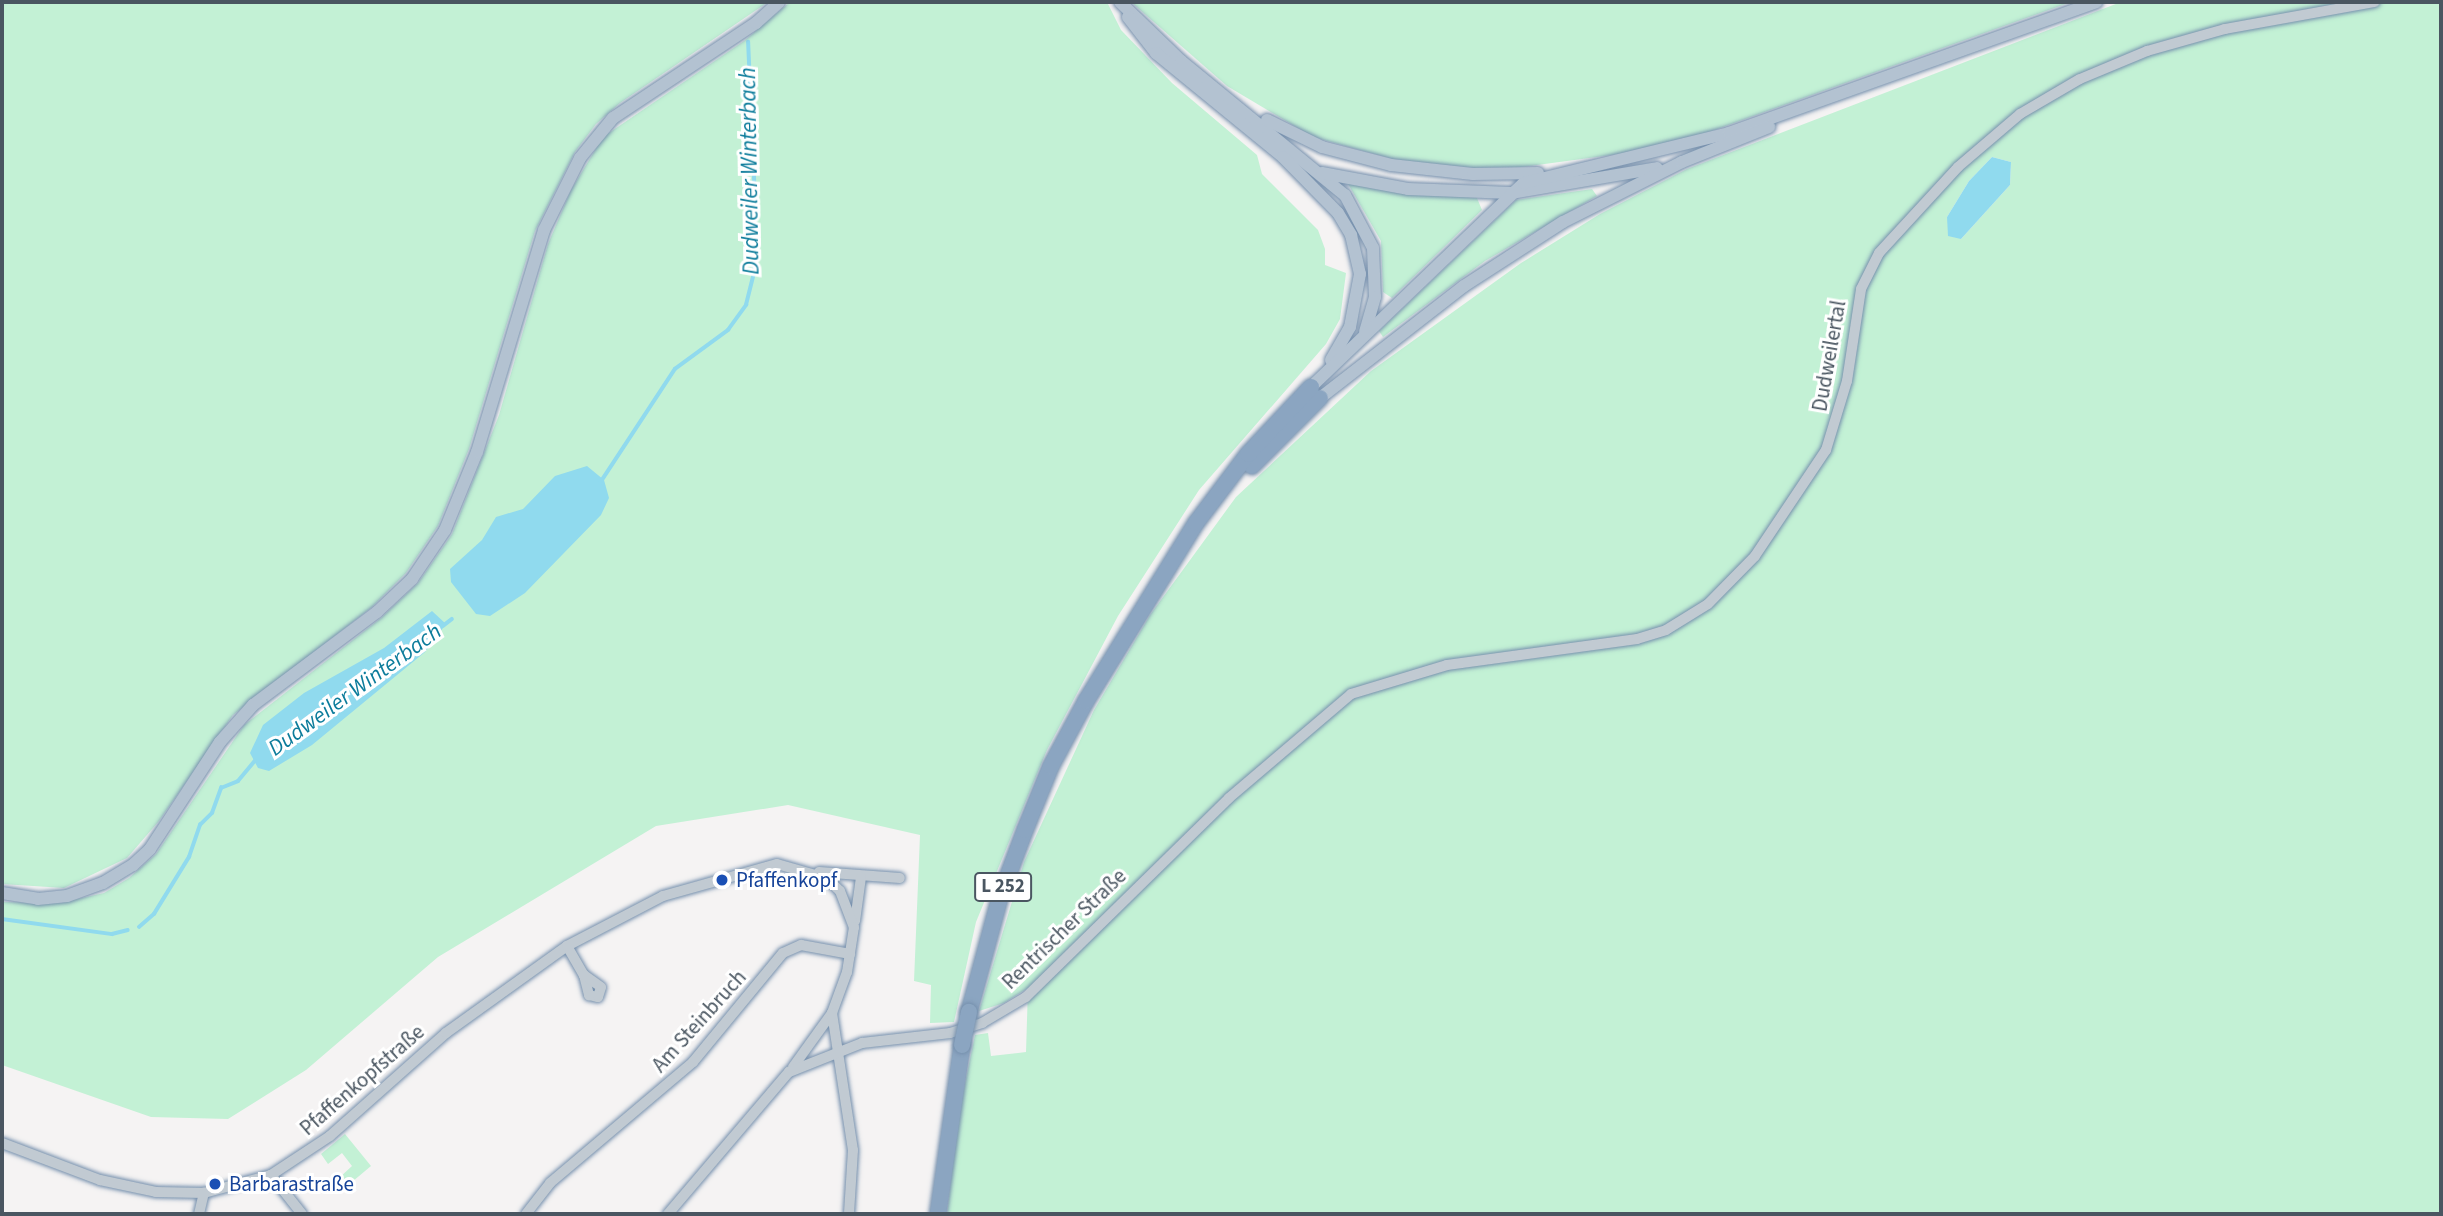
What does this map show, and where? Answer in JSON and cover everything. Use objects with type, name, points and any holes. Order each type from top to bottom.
[{"type":"highway","name":"L 252","points":[[938,1214],[969,1012],[1000,897],[1051,766],[1179,550],[1315,393]]},
{"type":"main road","points":[[2,893],[38,899],[67,896],[103,883],[133,865],[150,849],[220,742],[246,713],[377,612],[412,579],[445,530],[477,452],[544,230],[580,158],[613,118],[756,23],[779,2]]},
{"type":"main road","points":[[1119,2],[1181,61],[1244,108],[1324,174],[1361,218],[1373,248],[1375,297],[1363,337]]},
{"type":"main road","points":[[1119,2],[1156,53],[1283,157],[1338,213],[1358,260],[1358,299],[1350,327],[1315,393]]},
{"type":"main road","points":[[1315,393],[1363,337],[1511,193],[1535,178],[1690,145],[1922,66],[2096,2]]},
{"type":"main road","points":[[1315,393],[1504,258],[1596,204],[1682,162],[1922,66]]},
{"type":"main road","points":[[1244,108],[1322,147],[1391,165],[1473,174],[1569,171]]},
{"type":"main road","points":[[1283,157],[1324,174],[1408,188],[1511,193],[1611,179],[1682,162]]},
{"type":"street","name":"Dudweilertal","points":[[1447,665],[1637,639],[1684,620],[1731,583],[1778,525],[1826,450],[1847,381],[1861,289],[1878,253],[1958,167],[2020,114],[2080,79],[2147,51],[2225,29],[2375,2]]},
{"type":"street","name":"Rentrischer Straße","points":[[668,1214],[789,1072],[862,1043],[950,1033],[1011,1008],[1229,797],[1330,709],[1372,685],[1447,665]]},
{"type":"street","name":"Pfaffenkopfstraße","points":[[2,1143],[131,1189],[204,1193],[271,1175],[330,1136],[446,1033],[567,946],[663,896],[699,883],[777,864],[861,877],[900,878]]},
{"type":"street","name":"Pfaffenkopfstraße","points":[[810,870],[839,891],[854,927]]},
{"type":"street","points":[[789,1072],[832,1013],[850,954],[861,877]]},
{"type":"street","name":"Am Steinbruch","points":[[526,1214],[550,1183],[693,1062],[783,953],[801,944],[850,954]]},
{"type":"street","points":[[567,946],[584,975]]},
{"type":"street","points":[[832,1013],[841,1050],[853,1150],[849,1214]]},
{"type":"street","points":[[271,1175],[302,1214]]},
{"type":"street","points":[[203,1213],[204,1193]]},
{"type":"green space","points":[[2,2],[768,2],[620,103],[596,124],[575,152],[535,231],[469,449],[438,526],[406,573],[372,607],[233,715],[159,821],[127,858],[64,888],[2,884]]},
{"type":"green space","points":[[790,2],[1107,2],[1121,30],[1172,83],[1257,155],[1262,174],[1318,230],[1325,249],[1325,265],[1346,273],[1340,319],[1326,344],[1199,490],[1118,616],[1047,750],[976,922],[954,1022],[930,1023],[931,985],[914,981],[920,835],[788,805],[656,826],[438,957],[306,1070],[228,1119],[151,1117],[2,1065],[2,902],[59,903],[104,893],[129,878],[156,854],[244,725],[381,618],[418,583],[452,534],[499,415],[548,244],[571,190],[603,137],[744,41]]},
{"type":"green space","points":[[1131,2],[2071,2],[1709,132],[1634,152],[1499,170],[1403,162],[1313,137],[1227,86]]},
{"type":"green space","points":[[2121,2],[2441,2],[2441,1214],[947,1214],[958,1117],[975,1035],[988,1033],[991,1056],[1026,1052],[1028,988],[1004,1003],[979,1011],[1024,862],[1094,710],[1150,615],[1236,497],[1371,371],[1521,263],[1600,214],[1687,169]],"holes":[[[1992,157],[2011,162],[2010,185],[1961,239],[1947,217],[1969,181]]]},
{"type":"green space","points":[[1347,182],[1477,198],[1482,210],[1392,298],[1383,292],[1381,241]]},
{"type":"green space","points":[[1592,189],[1597,196],[1485,261],[1383,337],[1379,331],[1516,200]]},
{"type":"green space","points":[[345,1134],[371,1166],[346,1187],[339,1178],[352,1166],[342,1153],[328,1164],[321,1154]]},
{"type":"water","points":[[1992,157],[2011,162],[2010,185],[1961,239],[1948,236],[1947,217],[1969,181]]},
{"type":"water","points":[[587,466],[604,480],[609,498],[601,515],[525,593],[490,616],[476,614],[451,582],[450,569],[482,540],[496,517],[523,509],[555,476]]},
{"type":"water","points":[[432,611],[446,624],[425,652],[312,745],[269,771],[258,768],[250,753],[263,725],[304,693],[384,648]]},
{"type":"waterway","name":"Dudweiler Winterbach","points":[[600,483],[675,369],[728,330],[746,305],[754,274],[755,200],[748,42]]},
{"type":"waterway","name":"Dudweiler Winterbach","points":[[443,626],[452,619]]},
{"type":"waterway","name":"Dudweiler Winterbach","points":[[139,927],[154,914],[189,857],[200,825],[212,813],[221,788],[238,781],[255,761]]},
{"type":"waterway","name":"Dudweiler Winterbach","points":[[2,919],[112,934],[128,930]]},
{"type":"place","name":"Pfaffenkopf","points":[[722,880]]},
{"type":"place","name":"Barbarastraße","points":[[215,1184]]}]
